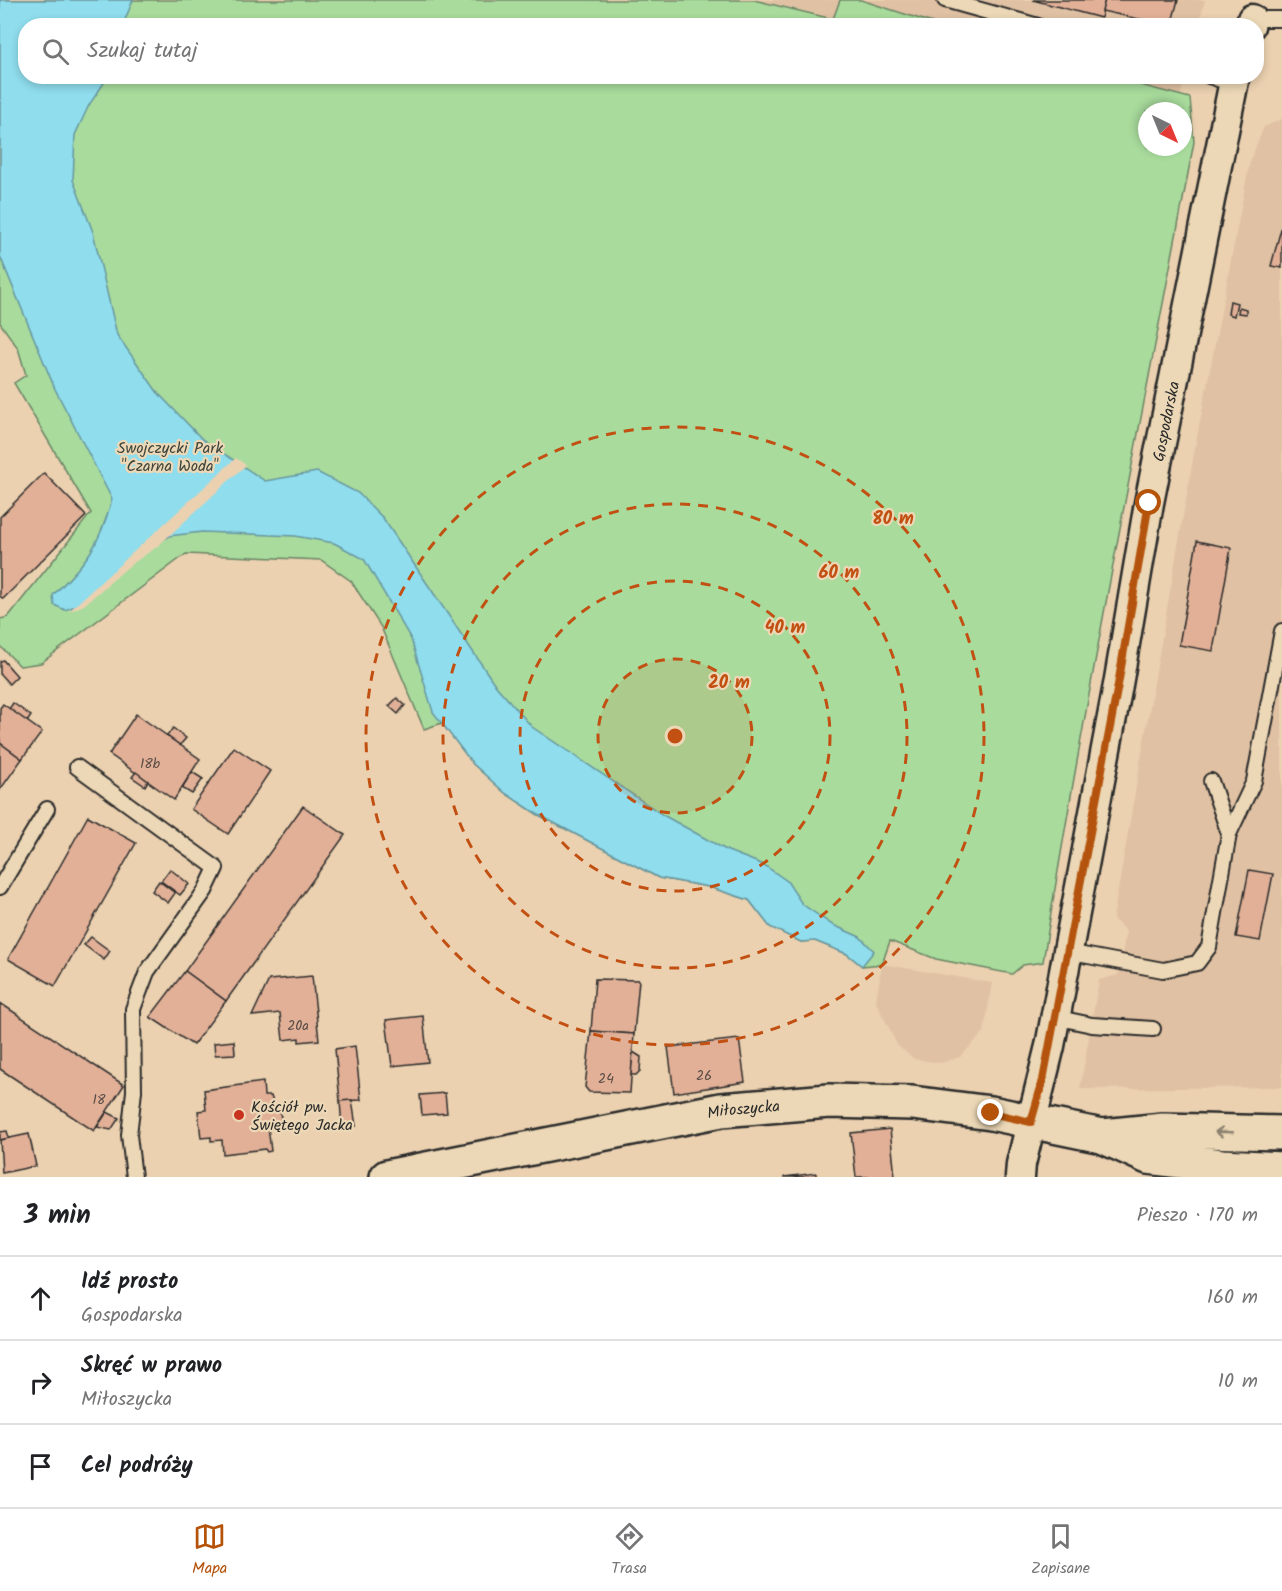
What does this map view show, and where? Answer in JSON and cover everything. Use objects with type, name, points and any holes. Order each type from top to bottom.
[{"type":"street","name":"Gospodarska","points":[[1020,1177],[1021,1164],[1045,1068],[1118,685],[1225,84]]},
{"type":"street","name":"Miłoszycka","points":[[387,1177],[722,1110],[829,1101],[912,1103],[991,1113],[1102,1136],[1148,1157],[1222,1166],[1282,1169]]},
{"type":"street","name":"Miłoszycka","points":[[1102,1136],[1163,1130],[1282,1133]]},
{"type":"lane","points":[[945,0],[1009,18]]},
{"type":"lane","points":[[1264,21],[1282,19]]},
{"type":"lane","points":[[1066,952],[1163,970],[1197,963],[1209,947],[1229,834],[1254,781],[1281,640]]},
{"type":"lane","points":[[77,767],[216,868],[205,891],[147,972],[133,1010],[134,1091],[129,1135],[134,1177]]},
{"type":"lane","points":[[1211,781],[1229,834]]},
{"type":"lane","points":[[0,887],[47,809]]},
{"type":"lane","points":[[1054,1017],[1092,1025],[1153,1029]]},
{"type":"shaded area","points":[[758,0],[1205,0],[1200,18],[836,18]]},
{"type":"shaded area","points":[[1022,84],[1183,84],[1179,102],[1138,102],[1138,109]]},
{"type":"shaded area","points":[[1282,119],[1282,1087],[1080,1089],[1099,980],[1118,975],[1121,962],[1126,931],[1113,919],[1195,448],[1250,161],[1264,127]]},
{"type":"shaded area","points":[[882,964],[992,983],[984,1032],[960,1057],[941,1063],[914,1059],[898,1046],[876,1002]]},
{"type":"green space","name":"Swojczycki Park \"Czarna Woda\"","points":[[0,0],[754,0],[829,18],[18,18],[18,84],[1137,84],[1190,98],[1190,102],[1138,102],[1138,156],[1191,156],[1096,654],[1043,962],[1023,965],[1012,974],[936,959],[890,941],[882,964],[862,966],[847,954],[815,941],[801,942],[770,927],[749,900],[709,887],[659,878],[537,814],[505,793],[473,764],[442,723],[424,729],[381,627],[351,581],[321,560],[186,554],[41,663],[20,666],[0,646],[0,619],[8,617],[91,513],[14,383],[26,375],[18,348],[0,323]]},
{"type":"green space","points":[[840,0],[861,0],[917,18],[833,18]]},
{"type":"green space","points":[[1192,120],[1194,142],[1192,152]]},
{"type":"water","points":[[0,0],[133,0],[126,18],[18,18],[18,84],[103,84],[89,105],[75,135],[73,180],[93,232],[117,335],[158,393],[202,439],[265,481],[317,472],[358,493],[383,518],[496,686],[532,727],[663,815],[728,851],[764,865],[787,881],[802,904],[831,924],[860,937],[874,951],[862,966],[847,954],[815,941],[801,942],[770,927],[749,900],[709,887],[659,878],[537,814],[505,793],[473,764],[433,712],[411,639],[364,559],[334,543],[295,536],[202,532],[169,536],[127,563],[83,603],[65,610],[54,605],[53,595],[75,572],[97,542],[112,499],[55,389],[0,256]]},
{"type":"pier","points":[[236,458],[246,465],[158,546],[129,566],[84,605],[68,612]]},
{"type":"building","points":[[1033,0],[1105,0],[1101,18]]},
{"type":"building","points":[[1105,0],[1178,0],[1173,18],[1134,18],[1102,11]]},
{"type":"building","points":[[1282,225],[1282,268],[1271,266]]},
{"type":"building","points":[[1230,301],[1237,303],[1234,316],[1228,314]]},
{"type":"building","points":[[1239,307],[1246,309],[1246,314],[1238,313]]},
{"type":"building","points":[[44,473],[86,516],[3,599],[0,596],[0,517]]},
{"type":"building","points":[[1197,541],[1231,548],[1213,651],[1179,645]]},
{"type":"building","points":[[3,660],[17,676],[9,684],[0,674],[0,662]]},
{"type":"building","points":[[397,698],[405,705],[398,714],[389,706]]},
{"type":"building","points":[[13,703],[31,716],[27,722],[9,709]]},
{"type":"building","points":[[3,704],[42,732],[22,759],[0,743],[0,708]]},
{"type":"building","points":[[136,714],[200,759],[174,800],[109,754]]},
{"type":"building","points":[[173,728],[186,738],[180,745],[167,736]]},
{"type":"building","points":[[0,743],[22,759],[0,790]]},
{"type":"building","points":[[234,747],[270,771],[228,834],[191,809]]},
{"type":"building","points":[[136,772],[148,781],[145,786],[132,777]]},
{"type":"building","points":[[192,772],[203,779],[192,794],[182,788]]},
{"type":"building","points":[[303,806],[345,835],[226,1001],[185,971]]},
{"type":"building","points":[[88,816],[136,843],[55,986],[8,959]]},
{"type":"building","points":[[170,869],[189,884],[180,895],[161,881]]},
{"type":"building","points":[[1249,870],[1273,874],[1260,941],[1236,937]]},
{"type":"building","points":[[159,881],[175,893],[168,903],[152,891]]},
{"type":"building","points":[[91,937],[110,951],[104,960],[84,945]]},
{"type":"building","points":[[185,971],[226,1001],[193,1045],[150,1017]]},
{"type":"building","points":[[312,976],[319,1040],[299,1042],[299,1038],[283,1040],[280,1013],[252,1016],[269,980]]},
{"type":"building","points":[[595,979],[639,980],[634,1034],[591,1031]]},
{"type":"building","points":[[0,1003],[124,1085],[94,1131],[0,1069]]},
{"type":"building","points":[[423,1016],[428,1062],[392,1066],[386,1020]]},
{"type":"building","points":[[591,1031],[634,1034],[630,1093],[589,1092],[585,1087]]},
{"type":"building","points":[[739,1039],[745,1082],[674,1093],[668,1047]]},
{"type":"building","points":[[234,1041],[235,1054],[215,1055],[214,1043]]},
{"type":"building","points":[[355,1046],[361,1100],[340,1101],[335,1049]]},
{"type":"building","points":[[633,1052],[641,1057],[640,1071],[636,1075],[631,1075]]},
{"type":"building","name":"Kościół pw. Świętego Jacka","points":[[263,1082],[264,1096],[271,1096],[275,1108],[279,1107],[282,1123],[268,1127],[271,1151],[267,1152],[265,1149],[223,1154],[222,1140],[211,1141],[211,1137],[201,1138],[198,1111],[206,1110],[204,1090]]},
{"type":"building","points":[[445,1093],[447,1113],[422,1115],[420,1095]]},
{"type":"building","points":[[352,1100],[356,1126],[342,1128],[340,1101]]},
{"type":"building","points":[[107,1112],[119,1118],[111,1130],[97,1127]]},
{"type":"building","points":[[890,1129],[895,1177],[856,1177],[851,1133]]},
{"type":"building","points":[[7,1131],[9,1138],[0,1140],[0,1132]]},
{"type":"building","points":[[29,1134],[36,1166],[2,1173],[0,1140]]},
{"type":"building","points":[[816,1173],[816,1177],[784,1177]]},
{"type":"place","name":"Kościół pw. Świętego Jacka","points":[[239,1115]]},
{"type":"route","points":[[991,1113],[1031,1122],[1043,1080],[1118,685],[1149,503]]}]
